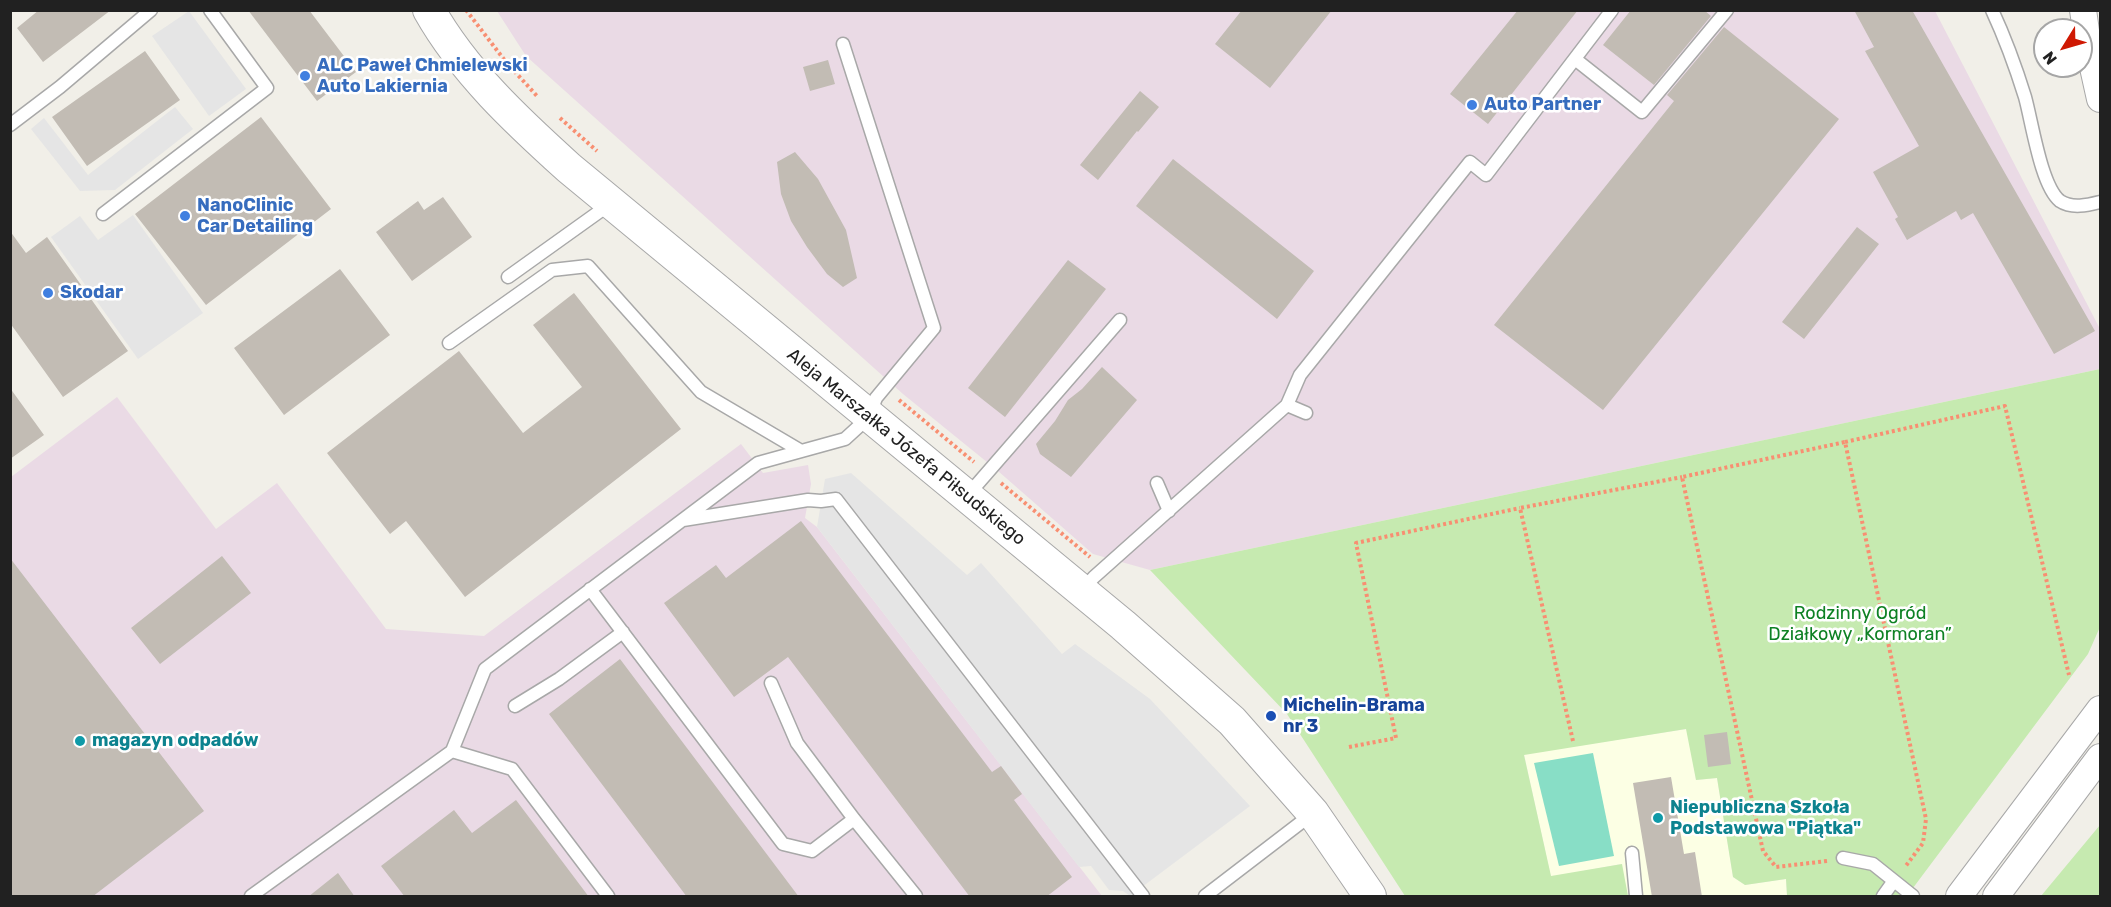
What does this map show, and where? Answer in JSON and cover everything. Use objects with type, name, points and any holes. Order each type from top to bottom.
[{"type":"street","name":"Aleja Marszałka Józefa Piłsudskiego","points":[[429,10],[468,66],[508,113],[569,168],[1081,591],[1232,721],[1313,813],[1370,897]]},
{"type":"street","points":[[2083,10],[2100,99]]},
{"type":"street","points":[[1959,897],[2100,709]]},
{"type":"street","points":[[1996,897],[2100,757]]},
{"type":"lane","points":[[10,125],[60,87],[151,10]]},
{"type":"lane","points":[[103,214],[267,88],[210,10]]},
{"type":"lane","points":[[1081,591],[1287,405],[1300,375],[1470,162],[1486,175],[1612,10]]},
{"type":"lane","points":[[1575,58],[1642,112],[1727,10]]},
{"type":"lane","points":[[1992,10],[2024,96],[2048,185],[2061,202],[2081,207],[2100,202]]},
{"type":"lane","points":[[251,897],[452,751],[485,669],[758,463],[845,438],[869,417],[876,398],[934,328],[843,44]]},
{"type":"lane","points":[[508,277],[611,203]]},
{"type":"lane","points":[[448,343],[552,270],[588,266],[701,392],[801,452]]},
{"type":"lane","points":[[966,497],[1120,320]]},
{"type":"lane","points":[[1287,405],[1306,413]]},
{"type":"lane","points":[[1157,483],[1169,511]]},
{"type":"lane","points":[[681,520],[808,500],[836,499],[1143,897]]},
{"type":"lane","points":[[590,589],[783,844],[812,851],[854,819]]},
{"type":"lane","points":[[515,706],[559,679],[623,632]]},
{"type":"lane","points":[[771,683],[797,742],[916,897]]},
{"type":"lane","points":[[452,751],[512,769],[608,897]]},
{"type":"lane","points":[[1205,897],[1313,813]]},
{"type":"lane","points":[[1632,853],[1636,897]]},
{"type":"lane","points":[[1843,858],[1873,864],[1913,897]]},
{"type":"lane","points":[[1883,897],[1893,882]]},
{"type":"path","points":[[466,10],[506,62],[542,101]]},
{"type":"path","points":[[558,116],[600,153]]},
{"type":"path","points":[[901,401],[980,467]]},
{"type":"path","points":[[1348,747],[1396,738],[1356,543],[1682,477],[2006,406],[2069,675]]},
{"type":"path","points":[[1845,442],[1926,819],[1923,843],[1893,882]]},
{"type":"path","points":[[994,477],[1090,556]]},
{"type":"path","points":[[1682,477],[1763,851],[1776,867],[1843,858]]},
{"type":"path","points":[[1520,508],[1573,741]]},
{"type":"shaded area","points":[[189,11],[246,89],[209,116],[152,36]]},
{"type":"shaded area","points":[[497,11],[1935,11],[2100,329],[2100,369],[1150,570],[1093,554],[998,471],[903,394],[526,56]]},
{"type":"shaded area","points":[[175,107],[193,129],[115,190],[80,191],[31,129],[44,118],[88,175]]},
{"type":"shaded area","points":[[133,215],[203,313],[138,359],[51,237],[80,216],[98,240]]},
{"type":"shaded area","points":[[117,397],[216,529],[277,483],[386,629],[484,636],[741,444],[763,473],[808,465],[811,484],[805,518],[817,527],[1102,896],[11,896],[11,477]]},
{"type":"shaded area","points":[[851,473],[967,575],[981,563],[1062,654],[1075,644],[1150,699],[1250,806],[1130,896],[1123,891],[1109,890],[1091,866],[1079,867],[817,527],[825,479]]},
{"type":"shaded area","points":[[1687,729],[1696,780],[1717,778],[1733,877],[1745,885],[1786,879],[1787,896],[1628,896],[1621,864],[1551,877],[1524,754]]},
{"type":"green space","name":"Rodzinny Ogród Działkowy „Kormoran”","points":[[2100,369],[2100,627],[2088,654],[1907,896],[1787,896],[1786,879],[1745,885],[1733,877],[1717,778],[1696,780],[1686,729],[1524,755],[1551,876],[1622,864],[1628,896],[1405,896],[1287,714],[1150,570]]},
{"type":"green space","points":[[1593,753],[1614,856],[1559,866],[1534,763]]},
{"type":"green space","points":[[2100,825],[2100,896],[2041,896]]},
{"type":"building","points":[[39,10],[111,10],[43,62],[17,28]]},
{"type":"building","points":[[248,10],[309,10],[356,72],[317,101]]},
{"type":"building","points":[[1242,10],[1332,10],[1270,88],[1215,44]]},
{"type":"building","points":[[1518,10],[1578,10],[1488,124],[1450,94]]},
{"type":"building","points":[[1631,10],[1704,10],[1711,16],[1654,85],[1603,45]]},
{"type":"building","points":[[1854,10],[1912,10],[2095,331],[2054,354],[1973,213],[1961,220],[1956,211],[1907,240],[1895,219],[1898,217],[1873,172],[1919,146],[1865,51],[1874,47]]},
{"type":"building","points":[[1724,27],[1839,119],[1603,410],[1494,325],[1674,101],[1667,95]]},
{"type":"building","points":[[145,51],[180,100],[87,166],[52,117]]},
{"type":"building","points":[[828,60],[835,84],[810,91],[803,67]]},
{"type":"building","points":[[1140,91],[1159,107],[1098,180],[1080,165]]},
{"type":"building","points":[[261,117],[331,209],[206,305],[135,214]]},
{"type":"building","points":[[795,152],[818,179],[846,230],[857,278],[843,287],[827,274],[807,247],[791,221],[781,194],[777,162]]},
{"type":"building","points":[[1173,159],[1314,271],[1277,319],[1136,206]]},
{"type":"building","points":[[443,197],[472,237],[412,281],[376,232],[418,201],[424,210]]},
{"type":"building","points":[[1857,227],[1879,244],[1804,339],[1782,322]]},
{"type":"building","name":"Skodar","points":[[10,231],[26,253],[47,237],[128,351],[63,397],[10,323]]},
{"type":"building","points":[[1068,260],[1106,289],[1005,417],[968,388]]},
{"type":"building","points":[[340,269],[390,335],[284,415],[234,348]]},
{"type":"building","points":[[574,293],[681,429],[465,597],[406,521],[390,534],[327,453],[459,351],[523,433],[582,387],[533,325]]},
{"type":"building","points":[[1102,367],[1137,400],[1071,477],[1040,454],[1036,444],[1055,421],[1068,400],[1082,389]]},
{"type":"building","points":[[10,388],[44,435],[10,459]]},
{"type":"building","points":[[801,521],[992,772],[1001,766],[1022,794],[1014,800],[1072,877],[1046,897],[970,897],[788,657],[734,697],[664,603],[716,565],[726,578]]},
{"type":"building","points":[[222,556],[251,593],[160,664],[131,628]]},
{"type":"building","name":"magazyn odpadów","points":[[10,558],[204,811],[92,897],[10,897]]},
{"type":"building","points":[[620,659],[799,897],[687,897],[549,714]]},
{"type":"building","points":[[1727,732],[1731,764],[1708,767],[1704,735]]},
{"type":"building","name":"Niepubliczna Szkoła Podstawowa \"Piątka\"","points":[[1671,777],[1684,854],[1695,852],[1702,897],[1652,897],[1633,783]]},
{"type":"building","points":[[516,800],[589,897],[405,897],[381,866],[454,810],[472,833]]},
{"type":"building","points":[[338,873],[355,897],[308,897]]},
{"type":"place","name":"ALC Paweł Chmielewski Auto Lakiernia","points":[[305,76]]},
{"type":"place","name":"Auto Partner","points":[[1472,105]]},
{"type":"place","name":"NanoClinic Car Detailing","points":[[185,216]]},
{"type":"place","name":"Skodar","points":[[48,293]]},
{"type":"place","name":"Michelin-Brama nr 3","points":[[1271,716]]},
{"type":"place","name":"magazyn odpadów","points":[[80,741]]},
{"type":"place","name":"Niepubliczna Szkoła Podstawowa \"Piątka\"","points":[[1658,818]]}]
